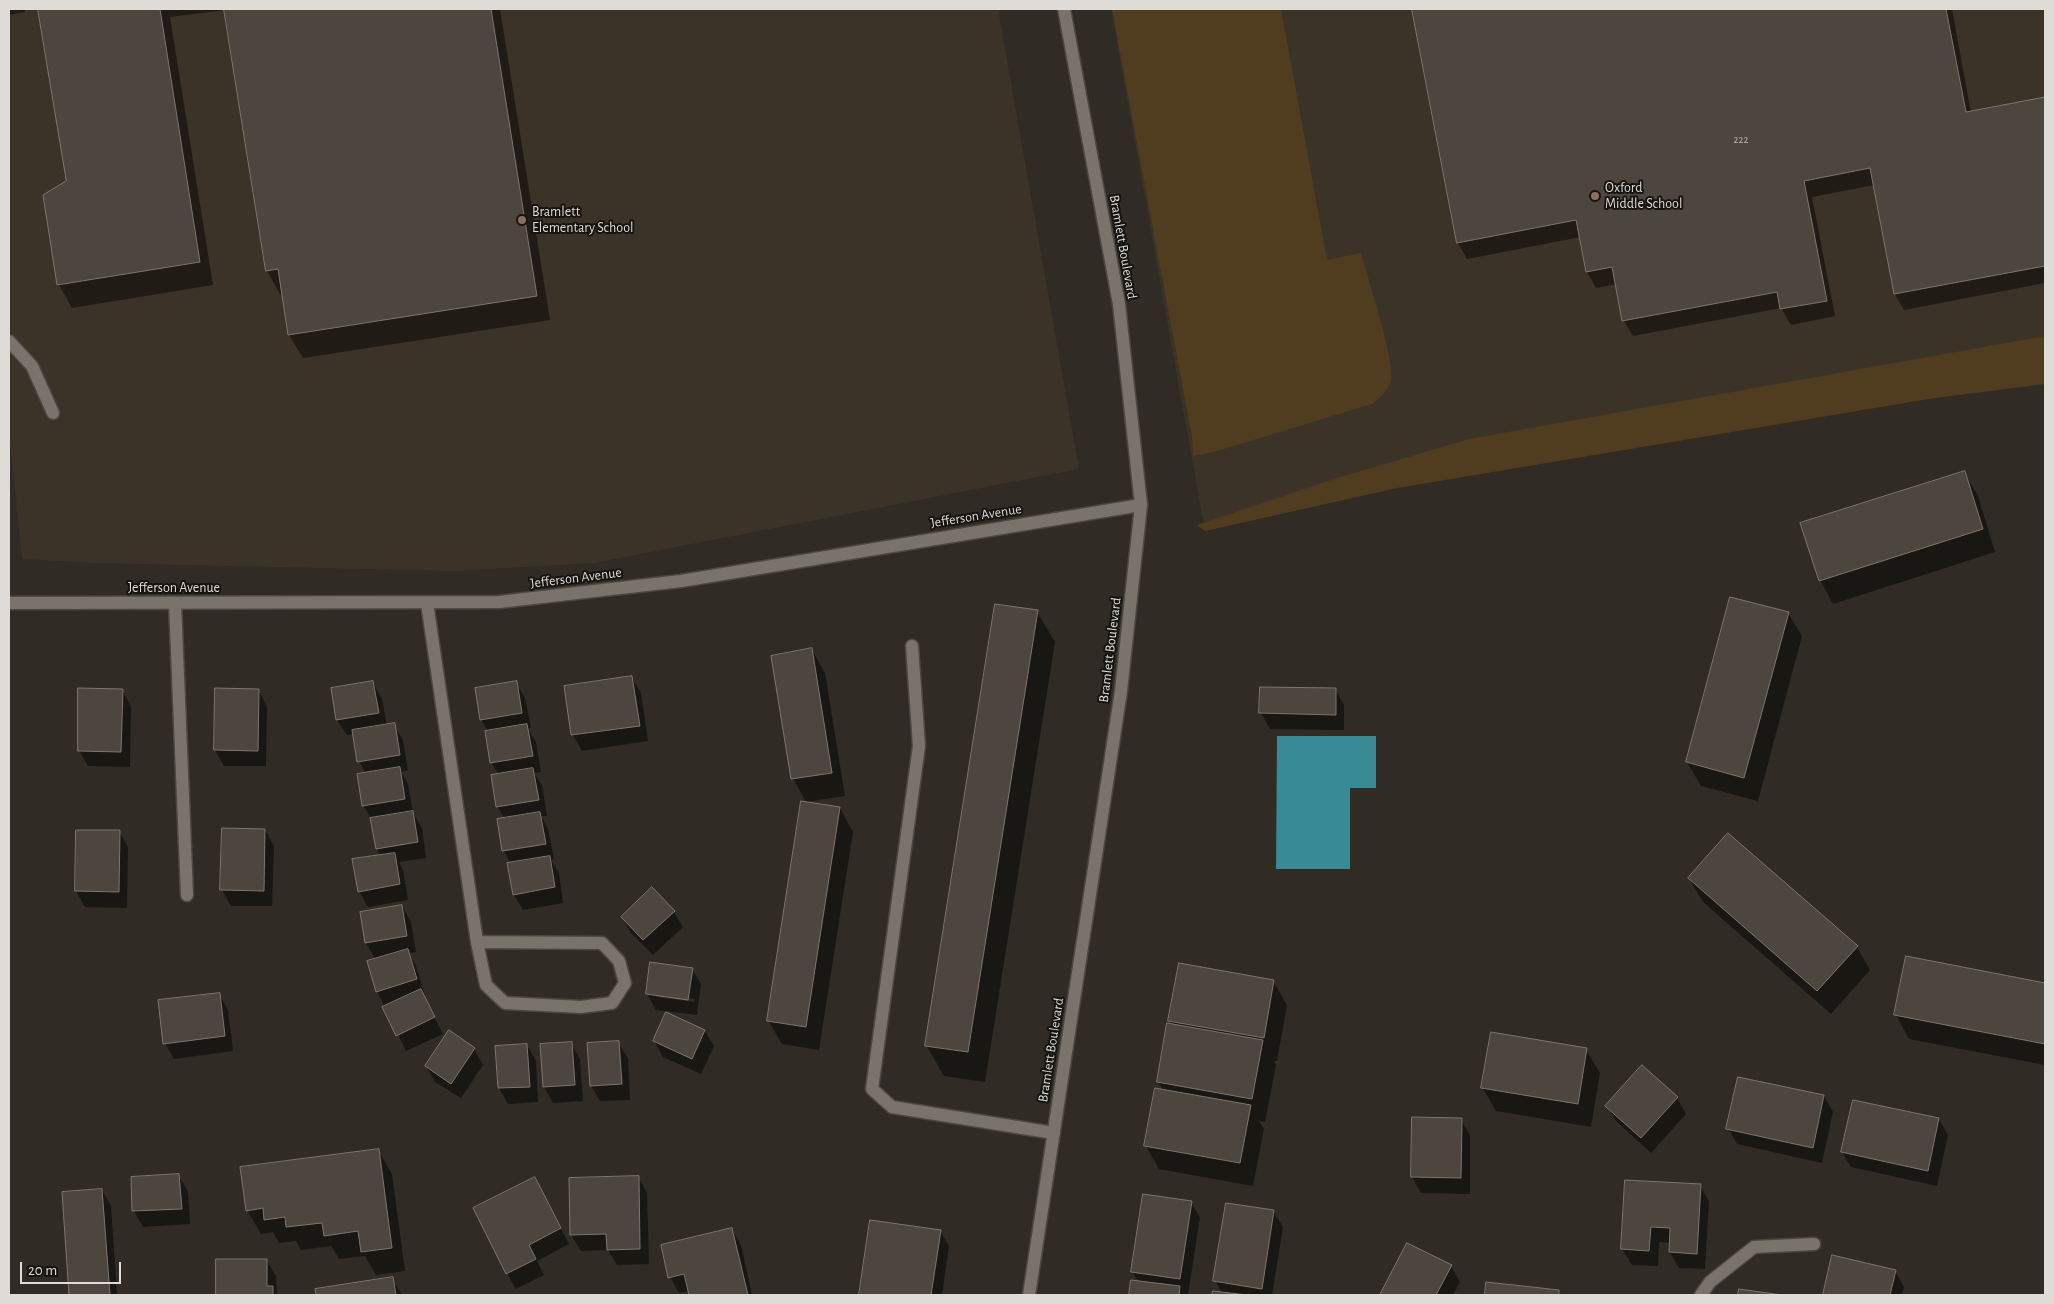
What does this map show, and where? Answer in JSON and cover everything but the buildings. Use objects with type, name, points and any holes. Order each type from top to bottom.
[{"type":"street","name":"Bramlett Boulevard","points":[[1029,1295],[1121,691],[1141,504],[1119,304],[1064,9]]},
{"type":"street","points":[[9,341],[32,366],[53,413]]},
{"type":"street","name":"Jefferson Avenue","points":[[9,603],[499,602],[681,580],[1141,504]]},
{"type":"street","points":[[175,603],[187,895]]},
{"type":"street","points":[[426,603],[477,942],[486,985],[505,1003],[580,1007],[612,1003],[625,983],[619,961],[602,943],[477,942]]},
{"type":"street","points":[[912,646],[919,746],[872,1089],[892,1107],[1054,1133]]},
{"type":"street","points":[[1701,1295],[1710,1282],[1754,1247],[1814,1244]]},
{"type":"shaded area","name":"Bramlett Elementary School","points":[[9,9],[998,9],[1079,469],[594,563],[453,571],[95,563],[22,559],[9,430]]},
{"type":"shaded area","name":"Oxford Middle School","points":[[1111,9],[2045,9],[2045,384],[1935,398],[1397,488],[1205,531]]},
{"type":"shaded area","points":[[1112,9],[1281,9],[1327,260],[1361,253],[1385,339],[1391,381],[1386,391],[1372,404],[1214,452],[1193,456],[1192,437]]},
{"type":"shaded area","points":[[2045,336],[2045,384],[1935,398],[1397,488],[1205,531],[1197,525],[1334,479],[1469,439]]},
{"type":"water","points":[[1277,736],[1376,736],[1376,788],[1350,788],[1350,869],[1276,869]]},
{"type":"place","name":"Oxford Middle School","points":[[1595,196]]},
{"type":"place","name":"Bramlett Elementary School","points":[[522,220]]}]
